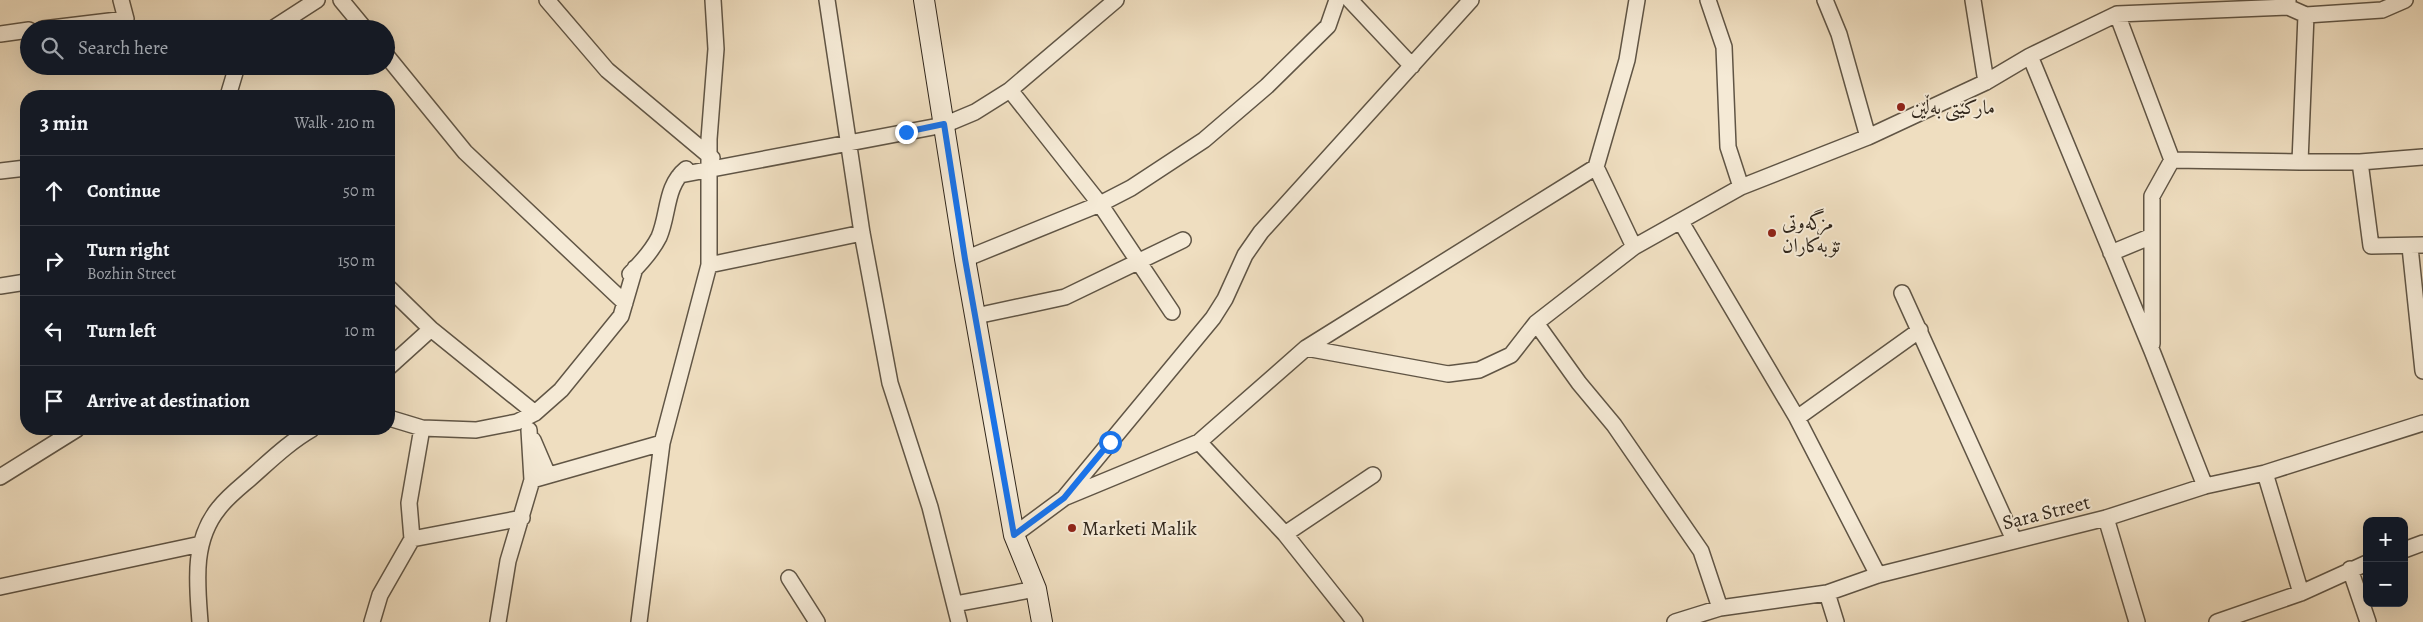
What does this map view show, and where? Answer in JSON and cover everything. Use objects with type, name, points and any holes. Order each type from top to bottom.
[{"type":"street","points":[[121,0],[127,20]]},
{"type":"street","points":[[286,20],[317,0]]},
{"type":"street","points":[[342,0],[358,20]]},
{"type":"street","points":[[547,0],[607,70],[714,163]]},
{"type":"street","points":[[639,622],[662,444],[709,265],[714,163],[716,49],[713,0]]},
{"type":"street","points":[[827,0],[862,233],[890,383],[930,507],[959,622]]},
{"type":"street","points":[[924,0],[965,259],[1014,535],[1036,589],[1042,622]]},
{"type":"street","points":[[613,291],[648,253],[659,236],[672,186],[680,175],[714,163],[848,143],[944,124],[975,112],[1010,90],[1116,0]]},
{"type":"street","points":[[965,259],[1100,204],[1170,164],[1235,116],[1328,26],[1336,0]]},
{"type":"street","points":[[1350,0],[1412,66]]},
{"type":"street","points":[[1064,498],[1218,310],[1245,255],[1261,232],[1471,0]]},
{"type":"street","points":[[1634,247],[1596,167],[1626,60],[1637,0]]},
{"type":"street","points":[[1708,0],[1724,48],[1728,147],[1741,187]]},
{"type":"street","points":[[1825,0],[1840,34],[1868,137]]},
{"type":"street","points":[[1973,0],[1986,82]]},
{"type":"street","points":[[1306,348],[1448,374],[1480,370],[1511,355],[1536,323],[1634,247],[1741,187],[1868,137],[1986,82],[2030,56],[2117,14],[2288,4],[2306,15],[2382,10],[2405,0]]},
{"type":"street","points":[[2117,14],[2172,160],[2152,196],[2152,351]]},
{"type":"street","points":[[2300,162],[2306,15]]},
{"type":"street","points":[[0,34],[20,31]]},
{"type":"street","points":[[2030,56],[2152,351],[2205,486]]},
{"type":"street","points":[[395,66],[465,152],[625,303]]},
{"type":"street","points":[[230,90],[234,75]]},
{"type":"street","points":[[1010,90],[1100,204],[1172,312]]},
{"type":"street","points":[[2172,160],[2360,162],[2423,157]]},
{"type":"street","points":[[2360,162],[2371,246],[2416,246],[2423,371]]},
{"type":"street","points":[[1014,535],[1064,498],[1199,442],[1306,348],[1596,167]]},
{"type":"street","points":[[0,171],[20,169]]},
{"type":"street","points":[[1681,222],[1796,418],[1878,575]]},
{"type":"street","points":[[709,265],[862,233]]},
{"type":"street","points":[[2111,253],[2152,236]]},
{"type":"street","points":[[976,316],[1065,297],[1140,263],[1183,240]]},
{"type":"street","points":[[395,420],[422,428],[476,430],[492,429],[529,421],[561,390],[621,316],[635,268]]},
{"type":"street","points":[[0,286],[20,283]]},
{"type":"street","points":[[1902,293],[2014,540]]},
{"type":"street","points":[[395,294],[431,329],[511,394],[529,421],[548,475]]},
{"type":"street","points":[[1536,323],[1579,383],[1614,424],[1701,551],[1720,608]]},
{"type":"street","points":[[395,362],[431,329]]},
{"type":"street","points":[[1796,418],[1920,330]]},
{"type":"street","points":[[498,622],[508,561],[532,480],[529,421]]},
{"type":"street","name":"Sara Street","points":[[1675,622],[1720,608],[1827,593],[1878,575],[2106,518],[2205,486],[2265,473],[2423,423]]},
{"type":"street","points":[[372,622],[380,595],[412,539],[409,503],[422,428]]},
{"type":"street","points":[[0,477],[67,435]]},
{"type":"street","points":[[200,622],[197,575],[201,544],[206,530],[218,508],[292,435]]},
{"type":"street","points":[[1199,442],[1285,534],[1355,622]]},
{"type":"street","points":[[532,480],[662,444]]},
{"type":"street","points":[[2265,473],[2301,593]]},
{"type":"street","points":[[1285,534],[1373,475]]},
{"type":"street","points":[[412,539],[522,518]]},
{"type":"street","points":[[2106,518],[2137,622]]},
{"type":"street","points":[[2408,549],[2423,543]]},
{"type":"street","points":[[0,587],[201,544]]},
{"type":"street","points":[[2217,622],[2301,593],[2363,564]]},
{"type":"street","points":[[2350,569],[2368,622]]},
{"type":"street","points":[[789,578],[817,622]]},
{"type":"street","points":[[954,604],[1036,589]]},
{"type":"street","points":[[1827,593],[1836,622]]},
{"type":"place","name":"مارکێتی بەڵێن","points":[[1901,107]]},
{"type":"place","name":"مزگەوتی تۆبەکاران","points":[[1772,233]]},
{"type":"place","name":"Marketi Malik","points":[[1072,528]]},
{"type":"route","points":[[906,132],[944,124],[965,259],[1014,535],[1064,498],[1110,442]]}]
